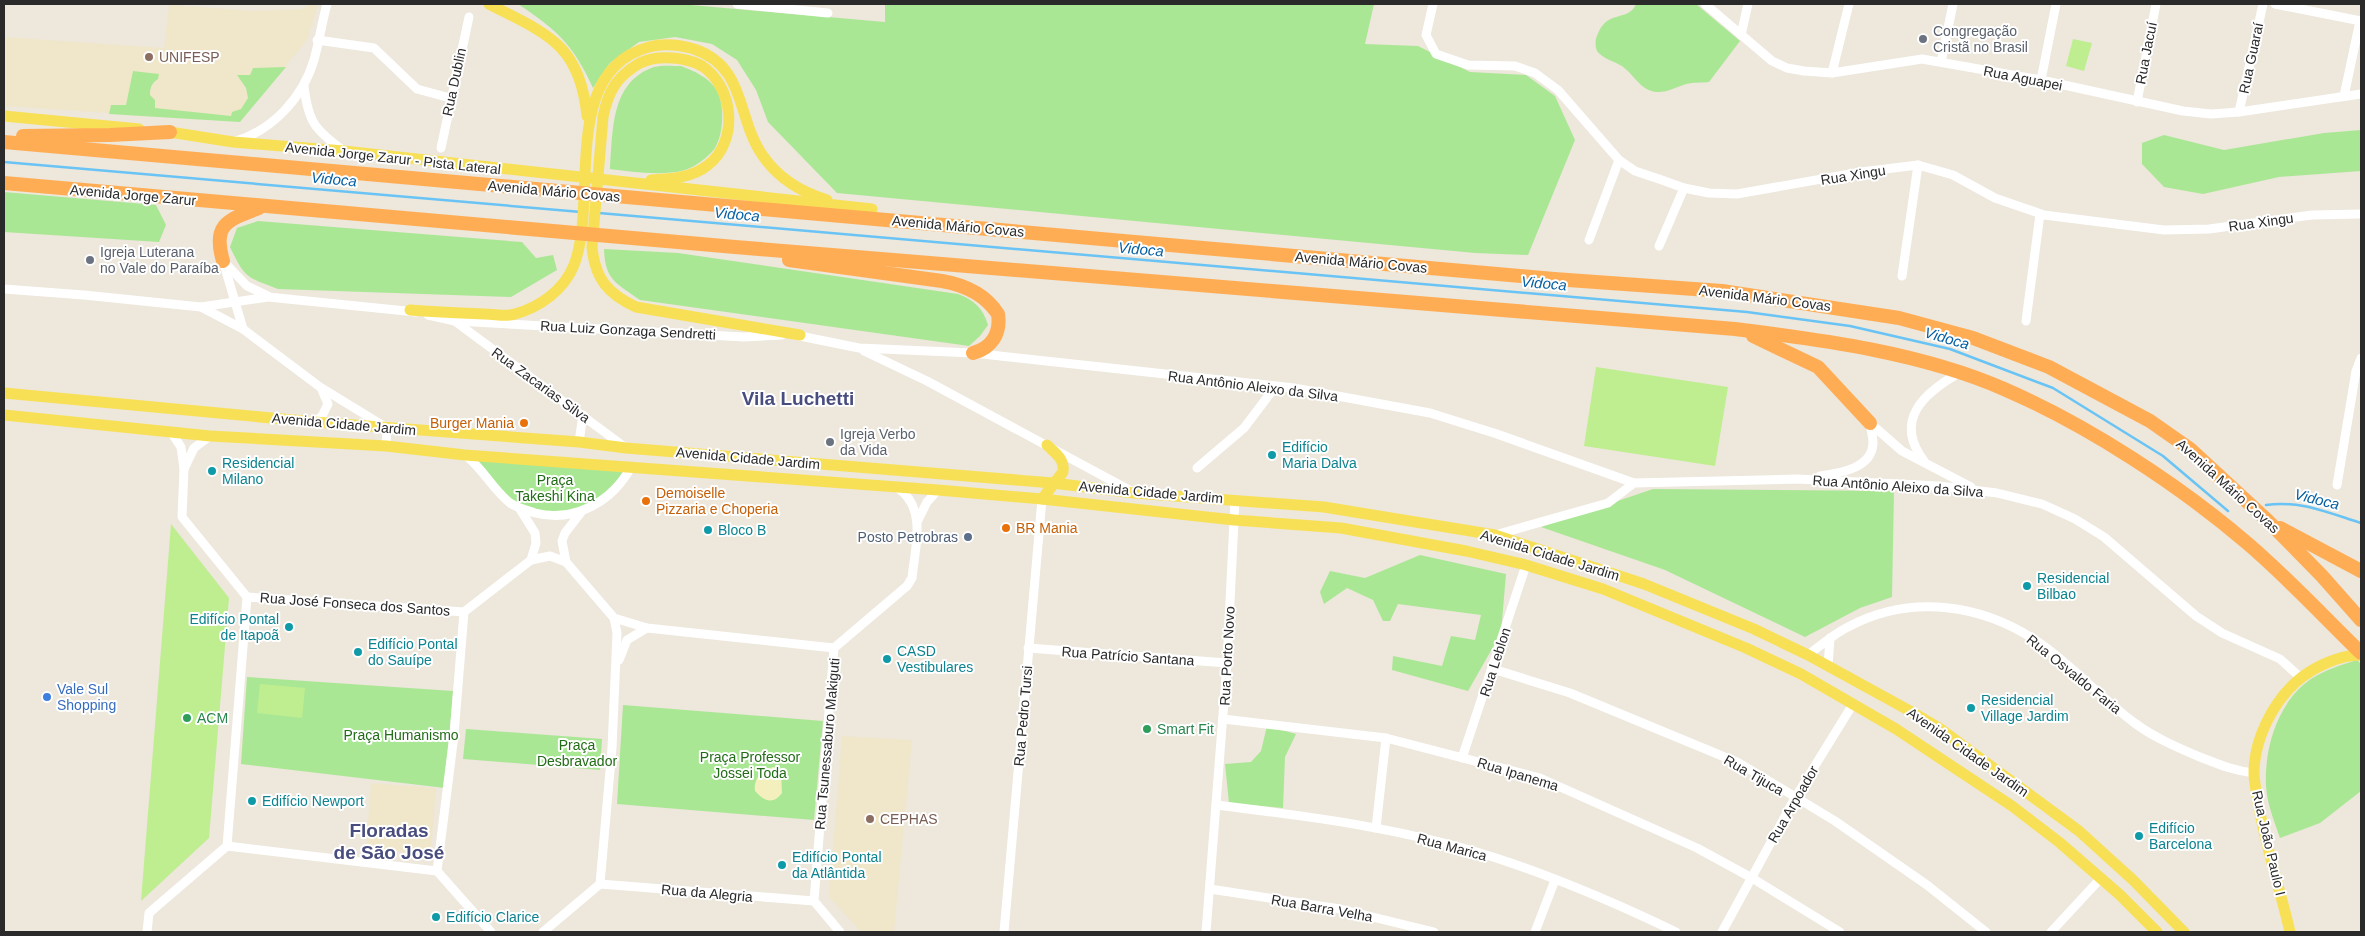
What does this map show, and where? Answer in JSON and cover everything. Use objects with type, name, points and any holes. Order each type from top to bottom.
[{"type":"highway","points":[[4,136],[110,136],[170,132]]},
{"type":"highway","name":"Avenida Mário Covas","points":[[4,142],[1554,279],[1722,291],[1899,318],[1974,338],[2049,367],[2150,421],[2190,448],[2268,521],[2322,576],[2361,620]]},
{"type":"highway","name":"Avenida Jorge Zarur","points":[[4,183],[262,206]]},
{"type":"highway","points":[[223,261],[219,234],[223,227],[236,217],[262,206],[1735,329],[1798,337],[1893,354],[2003,388],[2072,421],[2194,502],[2246,542],[2302,594],[2361,654]]},
{"type":"highway","points":[[872,210],[961,226]]},
{"type":"highway","points":[[735,247],[787,260],[942,281],[965,287],[992,305],[998,314],[999,322],[994,340],[987,347],[973,353]]},
{"type":"highway","points":[[1735,329],[1818,367],[1870,423]]},
{"type":"highway","points":[[2268,521],[2361,571]]},
{"type":"main road","points":[[489,4],[548,34],[563,49],[577,72],[585,93],[588,133]]},
{"type":"main road","points":[[410,310],[513,315],[534,308],[551,297],[574,266],[579,245],[588,133],[594,100],[603,80],[618,64],[634,53],[649,47],[665,45],[685,47],[701,52],[722,66],[736,88],[755,143],[773,168],[786,180],[812,195],[872,210]]},
{"type":"main road","points":[[619,182],[688,176],[708,166],[719,154],[728,134],[730,117],[726,97],[715,79],[702,66],[684,59],[662,57],[643,61],[626,71],[614,83],[607,99],[603,117],[592,247],[594,266],[606,286],[625,302],[636,307],[800,335]]},
{"type":"main road","name":"Avenida Jorge Zarur - Pista Lateral","points":[[4,116],[170,132],[233,142],[344,151],[872,210]]},
{"type":"main road","name":"Avenida Cidade Jardim","points":[[4,394],[314,422],[579,442],[626,448],[1053,483],[1134,493],[1324,506],[1495,535],[1644,584],[1754,629],[1808,655],[1939,728],[2079,831],[2133,880],[2184,932]]},
{"type":"main road","name":"Avenida Cidade Jardim","points":[[4,415],[210,436],[386,446],[465,455],[899,489],[938,490],[1042,499],[1234,520],[1341,528],[1466,551],[1526,565],[1626,597],[1746,648],[1801,674],[1896,728],[2012,806],[2060,842],[2120,895],[2157,932]]},
{"type":"main road","points":[[1042,499],[1063,472],[1064,467],[1061,458],[1047,445]]},
{"type":"main road","name":"Rua João Paulo I","points":[[2290,932],[2261,820],[2254,772],[2260,737],[2285,692],[2301,678],[2322,665],[2361,654]]},
{"type":"main road","points":[[2120,895],[2133,880]]},
{"type":"street","points":[[233,142],[255,134],[281,115],[304,86],[314,60],[317,40],[327,4]]},
{"type":"street","points":[[737,4],[828,13]]},
{"type":"street","name":"Rua Xingu","points":[[1433,4],[1426,35],[1436,54],[1468,66],[1515,66],[1535,73],[1558,90],[1619,160],[1635,171],[1684,188],[1709,193],[1738,194],[1861,172],[1918,166],[1953,175],[1995,198],[2040,214],[2164,230],[2209,229],[2312,215],[2361,214]]},
{"type":"street","name":"Rua Aguapei","points":[[1705,4],[1772,61],[1787,68],[1832,73],[1922,59],[2041,80],[2183,111],[2212,114],[2239,112],[2361,94]]},
{"type":"street","points":[[1741,35],[1748,4]]},
{"type":"street","points":[[1832,73],[1849,4]]},
{"type":"street","points":[[1941,62],[1953,4]]},
{"type":"street","points":[[2041,80],[2056,4]]},
{"type":"street","name":"Rua Jacuí","points":[[2137,102],[2156,4]]},
{"type":"street","name":"Rua Guaraí","points":[[2239,112],[2263,4]]},
{"type":"street","points":[[2275,4],[2361,21],[2344,96]]},
{"type":"street","name":"Rua Dublin","points":[[441,148],[450,98],[469,17]]},
{"type":"street","points":[[317,40],[374,48],[417,89],[450,98]]},
{"type":"street","points":[[304,86],[307,112],[321,134],[344,151]]},
{"type":"street","points":[[1590,240],[1619,160]]},
{"type":"street","points":[[1902,276],[1918,166]]},
{"type":"street","points":[[1658,246],[1684,188]]},
{"type":"street","points":[[2026,321],[2040,214]]},
{"type":"street","points":[[223,261],[247,286],[268,296]]},
{"type":"street","points":[[223,261],[243,329]]},
{"type":"street","points":[[4,289],[200,307],[268,296],[410,310],[455,322]]},
{"type":"street","points":[[200,307],[243,329],[320,387],[386,428],[386,446]]},
{"type":"street","name":"Rua Luiz Gonzaga Sendretti","points":[[455,322],[744,336],[800,335],[859,348]]},
{"type":"street","name":"Rua Zacarias Silva","points":[[455,322],[626,448]]},
{"type":"street","points":[[859,348],[927,380],[1134,493]]},
{"type":"street","name":"Rua Antônio Aleixo da Silva","points":[[859,348],[973,353],[1294,388],[1430,413],[1498,434],[1634,484]]},
{"type":"street","points":[[2337,485],[2356,371],[2361,358]]},
{"type":"street","points":[[1927,465],[1917,452],[1912,440],[1913,415],[1927,394],[1959,373]]},
{"type":"street","points":[[314,422],[322,416],[328,404],[320,387]]},
{"type":"street","points":[[1197,468],[1225,447],[1244,428],[1275,387]]},
{"type":"street","points":[[579,442],[583,415]]},
{"type":"street","points":[[1870,423],[1902,451],[1978,490]]},
{"type":"street","points":[[1495,535],[1608,503],[1634,484],[1797,479],[1836,474],[1866,460],[1873,444],[1870,423]]},
{"type":"street","points":[[147,932],[149,913],[228,846],[247,597],[182,517],[184,469],[181,446],[171,432]]},
{"type":"street","points":[[184,469],[194,448],[210,436]]},
{"type":"street","points":[[465,455],[476,463],[502,495],[520,509],[535,533],[536,542],[531,560]]},
{"type":"street","points":[[520,509],[554,515],[582,511],[595,506],[616,489],[631,467]]},
{"type":"street","name":"Rua Antônio Aleixo da Silva","points":[[1797,479],[1978,490],[2042,504],[2075,519],[2104,538],[2196,616],[2222,633],[2280,659],[2301,678]]},
{"type":"street","points":[[899,489],[909,496],[913,503],[917,522]]},
{"type":"street","points":[[917,522],[927,502],[938,490]]},
{"type":"street","name":"Rua Pedro Tursi","points":[[1004,932],[1042,499]]},
{"type":"street","name":"Rua Porto Novo","points":[[1206,932],[1227,663],[1235,500]]},
{"type":"street","points":[[566,562],[562,541],[565,533],[582,511]]},
{"type":"street","name":"Rua Tsunessaburo Makiguti","points":[[814,902],[834,648],[907,586],[912,578],[917,522]]},
{"type":"street","points":[[437,871],[454,735],[464,612],[531,560],[550,556],[566,562],[614,618],[618,633],[617,666],[600,884],[543,932]]},
{"type":"street","name":"Rua Leblon","points":[[1462,758],[1526,565]]},
{"type":"street","name":"Rua José Fonseca dos Santos","points":[[247,597],[464,612]]},
{"type":"street","name":"Rua Osvaldo Faria","points":[[1808,655],[1830,638],[1862,620],[1888,611],[1915,607],[1945,606],[1990,617],[2017,629],[2041,645],[2137,725],[2180,749],[2234,771],[2254,772]]},
{"type":"street","points":[[614,618],[647,628],[834,648]]},
{"type":"street","points":[[617,666],[627,640],[647,628]]},
{"type":"street","points":[[1828,666],[1830,638]]},
{"type":"street","name":"Rua Patrício Santana","points":[[1028,648],[1227,663]]},
{"type":"street","name":"Rua Tijuca","points":[[1493,669],[1570,693],[1730,760],[1835,821],[1919,879],[1986,932]]},
{"type":"street","name":"Rua Arpoador","points":[[1722,932],[1795,798],[1853,704]]},
{"type":"street","name":"Rua Ipanema","points":[[1223,719],[1386,738],[1540,778],[1697,848],[1752,878],[1840,932]]},
{"type":"street","points":[[1376,828],[1386,738]]},
{"type":"street","name":"Rua Marica","points":[[1216,805],[1376,828],[1448,844],[1511,862],[1676,932]]},
{"type":"street","points":[[228,846],[437,871],[491,932]]},
{"type":"street","points":[[2051,932],[2101,878]]},
{"type":"street","points":[[1535,932],[1555,880]]},
{"type":"street","name":"Rua da Alegria","points":[[600,884],[814,902]]},
{"type":"street","name":"Rua Barra Velha","points":[[1210,889],[1340,909],[1434,932]]},
{"type":"street","points":[[814,902],[840,932]]},
{"type":"shaded area","name":"UNIFESP","points":[[311,4],[318,4],[307,40],[240,122],[4,106],[4,37],[164,48],[169,5],[255,11],[302,9]]},
{"type":"shaded area","name":"CEPHAS","points":[[842,736],[912,740],[894,932],[861,932],[829,897]]},
{"type":"shaded area","points":[[371,783],[436,788],[431,854],[366,849]]},
{"type":"green space","points":[[518,4],[680,4],[885,22],[885,4],[1374,4],[1365,44],[1418,46],[1470,72],[1526,75],[1555,96],[1575,140],[1528,255],[1475,253],[837,193],[768,122],[756,90],[737,60],[712,44],[675,37],[639,42],[610,63],[593,88],[586,73],[563,39],[554,30]]},
{"type":"green space","points":[[1636,4],[1696,4],[1740,41],[1709,82],[1689,83],[1664,92],[1650,91],[1641,85],[1625,68],[1602,56],[1596,47],[1596,38],[1601,27],[1606,22],[1628,13]]},
{"type":"green space","points":[[2073,39],[2092,43],[2084,71],[2066,66]]},
{"type":"green space","points":[[681,66],[705,78],[713,85],[719,95],[722,110],[722,127],[715,148],[696,165],[676,172],[653,173],[610,169],[617,110],[629,84],[640,74],[654,67]]},
{"type":"green space","points":[[286,67],[240,122],[109,114],[111,105],[126,105],[133,71],[159,74],[150,92],[150,95],[155,100],[155,108],[231,116],[232,112],[241,109],[248,98],[246,88],[237,75],[250,75],[253,68]]},
{"type":"green space","points":[[2361,130],[2361,171],[2279,177],[2203,194],[2164,187],[2142,164],[2142,143],[2164,135],[2224,150],[2324,133]]},
{"type":"green space","points":[[4,192],[156,205],[166,225],[159,242],[4,232]]},
{"type":"green space","points":[[258,221],[522,242],[536,258],[553,255],[557,270],[511,297],[278,289],[253,279],[243,271],[230,247],[237,228]]},
{"type":"green space","points":[[604,249],[678,253],[958,294],[977,305],[988,325],[969,346],[640,300],[613,280],[607,268]]},
{"type":"green space","points":[[1596,367],[1728,387],[1715,466],[1584,446]]},
{"type":"green space","name":"Praça Takeshi Kina","points":[[465,455],[631,467],[616,489],[567,515],[520,509]]},
{"type":"green space","points":[[1653,489],[1894,491],[1892,597],[1860,608],[1805,637],[1665,570],[1541,527]]},
{"type":"green space","name":"ACM","points":[[171,524],[229,598],[209,838],[141,901]]},
{"type":"green space","points":[[1420,555],[1506,574],[1501,633],[1468,691],[1392,670],[1393,656],[1442,666],[1451,636],[1475,640],[1481,615],[1398,604],[1390,621],[1383,621],[1373,600],[1347,588],[1324,604],[1320,592],[1330,571],[1365,578]]},
{"type":"green space","points":[[2357,660],[2361,664],[2361,791],[2320,823],[2280,838],[2269,805],[2266,786],[2268,756],[2275,726],[2290,700],[2311,679]]},
{"type":"green space","name":"Praça Humanismo","points":[[247,677],[453,691],[445,788],[241,764]]},
{"type":"green space","points":[[260,684],[305,688],[302,718],[257,713]]},
{"type":"green space","name":"Praça Professor Jossei Toda","points":[[623,705],[823,721],[814,820],[617,804]]},
{"type":"green space","points":[[1267,726],[1296,734],[1285,757],[1283,808],[1229,803],[1225,764],[1251,762],[1261,751]]},
{"type":"green space","name":"Praça Desbravador","points":[[466,729],[602,739],[600,770],[463,759]]},
{"type":"sand","points":[[774,767],[779,769],[781,773],[782,793],[775,799],[768,800],[755,791],[755,782],[762,772]]},
{"type":"waterway","name":"Vidoca","points":[[4,162],[581,212]]},
{"type":"waterway","name":"Vidoca","points":[[599,213],[1747,312],[1850,326],[1950,349],[2053,388],[2163,456],[2228,511]]},
{"type":"waterway","name":"Vidoca","points":[[2266,505],[2291,504],[2303,506],[2361,523]]},
{"type":"place","name":"Congregação Cristã no Brasil","points":[[1923,39]]},
{"type":"place","name":"UNIFESP","points":[[149,57]]},
{"type":"place","name":"Igreja Luterana no Vale do Paraíba","points":[[90,260]]},
{"type":"place","name":"Burger Mania","points":[[524,423]]},
{"type":"place","name":"Igreja Verbo da Vida","points":[[830,442]]},
{"type":"place","name":"Edifício Maria Dalva","points":[[1272,455]]},
{"type":"place","name":"Residencial Milano","points":[[212,471]]},
{"type":"place","name":"Demoiselle Pizzaria e Choperia","points":[[646,501]]},
{"type":"place","name":"BR Mania","points":[[1006,528]]},
{"type":"place","name":"Bloco B","points":[[708,530]]},
{"type":"place","name":"Posto Petrobras","points":[[968,537]]},
{"type":"place","name":"Residencial Bilbao","points":[[2027,586]]},
{"type":"place","name":"Edifício Pontal de Itapoã","points":[[289,627]]},
{"type":"place","name":"Edifício Pontal do Sauípe","points":[[358,652]]},
{"type":"place","name":"CASD Vestibulares","points":[[887,659]]},
{"type":"place","name":"Vale Sul Shopping","points":[[47,697]]},
{"type":"place","name":"Residencial Village Jardim","points":[[1971,708]]},
{"type":"place","name":"ACM","points":[[187,718]]},
{"type":"place","name":"Smart Fit","points":[[1147,729]]},
{"type":"place","name":"Edifício Newport","points":[[252,801]]},
{"type":"place","name":"CEPHAS","points":[[870,819]]},
{"type":"place","name":"Edifício Barcelona","points":[[2139,836]]},
{"type":"place","name":"Edifício Pontal da Atlântida","points":[[782,865]]},
{"type":"place","name":"Edifício Clarice","points":[[436,917]]},
{"type":"district","name":"Vila Luchetti","points":[[798,398]]},
{"type":"district","name":"Floradas de São José","points":[[389,841]]}]
